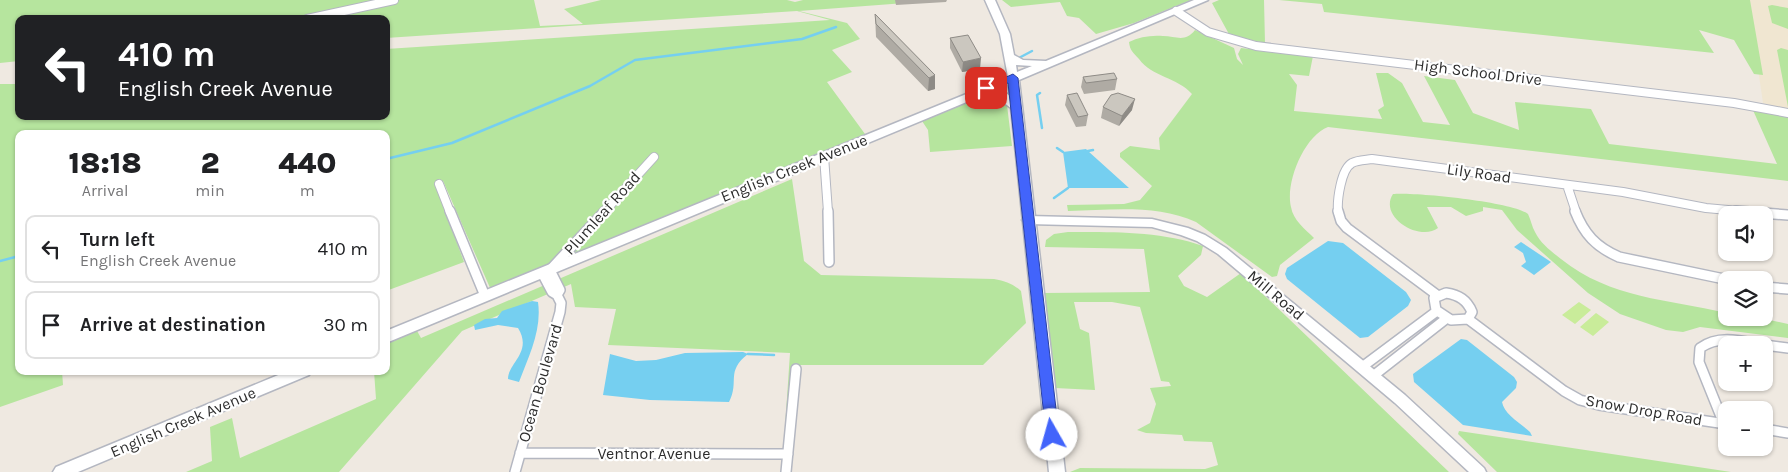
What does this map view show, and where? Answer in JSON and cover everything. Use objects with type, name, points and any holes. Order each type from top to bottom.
[{"type":"main road","points":[[990,0],[1005,34],[1013,78],[1056,472]]},
{"type":"main road","name":"English Creek Avenue","points":[[390,335],[976,92],[1203,0]]},
{"type":"main road","points":[[1009,57],[1021,63],[1049,63]]},
{"type":"main road","points":[[976,92],[999,94],[1016,106]]},
{"type":"main road","name":"English Creek Avenue","points":[[61,472],[294,375]]},
{"type":"street","points":[[325,15],[394,0]]},
{"type":"street","name":"High School Drive","points":[[1176,11],[1208,32],[1256,46],[1743,104],[1788,113]]},
{"type":"street","name":"Plumleaf Road","points":[[546,271],[654,156]]},
{"type":"street","points":[[824,156],[827,179],[829,262]]},
{"type":"street","name":"Lily Road","points":[[1436,295],[1349,230],[1340,220],[1338,205],[1346,172],[1351,164],[1359,160],[1372,159],[1623,192],[1697,207],[1788,215]]},
{"type":"street","points":[[439,184],[485,296]]},
{"type":"street","points":[[1567,185],[1585,234],[1602,250],[1619,257],[1718,278]]},
{"type":"street","name":"Mill Road","points":[[1028,220],[1152,223],[1168,226],[1201,238],[1229,257],[1373,376],[1479,472]]},
{"type":"street","name":"Ocean Boulevard","points":[[515,472],[560,312],[561,303],[557,295],[552,292],[546,271]]},
{"type":"street","points":[[1773,288],[1788,290]]},
{"type":"street","points":[[1452,294],[1463,299],[1472,312],[1468,319],[1459,322],[1447,318],[1437,311],[1433,302],[1436,295],[1452,294]]},
{"type":"street","points":[[1362,367],[1437,311]]},
{"type":"street","points":[[1373,376],[1447,318]]},
{"type":"street","name":"Snow Drop Road","points":[[1468,319],[1564,391],[1580,400],[1599,405],[1718,423]]},
{"type":"street","points":[[1718,340],[1706,343],[1699,351],[1702,370],[1718,408]]},
{"type":"street","points":[[1773,346],[1788,348]]},
{"type":"street","points":[[786,472],[796,369]]},
{"type":"street","points":[[1773,431],[1788,433]]},
{"type":"street","name":"Ventnor Avenue","points":[[520,453],[788,454]]},
{"type":"shaded area","points":[[1748,0],[1788,0],[1788,110],[1763,103]]},
{"type":"green space","points":[[0,0],[534,0],[540,26],[583,24],[564,9],[601,0],[787,0],[795,2],[803,0],[945,0],[799,11],[847,23],[860,39],[832,50],[852,72],[827,82],[865,134],[491,290],[443,181],[435,183],[464,262],[390,290],[390,130],[15,130],[15,375],[62,375],[63,385],[0,407],[0,84],[15,84],[15,120],[390,120],[390,49],[830,20],[797,11],[390,38],[390,15],[15,15],[15,61],[0,63]]},
{"type":"green space","points":[[1002,0],[1191,0],[1134,23],[1096,34],[1079,18],[1067,16],[1060,2],[1011,7]]},
{"type":"green space","points":[[1219,0],[1264,0],[1265,43],[1230,36],[1212,3]]},
{"type":"green space","points":[[1279,0],[1750,0],[1763,75],[1754,74],[1734,40],[1699,30],[1714,53],[1324,12],[1322,4]]},
{"type":"green space","points":[[1768,6],[1788,8],[1788,29],[1772,23]]},
{"type":"green space","points":[[1195,30],[1234,48],[1237,59],[1243,65],[1238,54],[1241,48],[1313,56],[1309,76],[1289,74],[1297,85],[1294,111],[1382,119],[1378,110],[1384,106],[1376,73],[1388,73],[1402,83],[1423,122],[1450,125],[1424,76],[1455,80],[1473,113],[1519,130],[1515,102],[1591,109],[1609,144],[1777,164],[1752,108],[1788,116],[1788,181],[1328,127],[1319,132],[1304,150],[1298,161],[1291,186],[1292,212],[1300,224],[1314,238],[1280,265],[1277,276],[1272,277],[1196,222],[1181,216],[1133,209],[1068,211],[1067,205],[1124,204],[1140,200],[1152,186],[1120,157],[1120,153],[1130,146],[1160,150],[1159,138],[1192,94],[1186,88],[1144,65],[1132,51],[1129,42],[1150,36],[1184,38]]},
{"type":"green space","points":[[1781,48],[1788,50],[1788,107],[1777,50]]},
{"type":"green space","points":[[986,95],[996,96],[1007,105],[1012,146],[930,152],[928,130],[922,121]]},
{"type":"green space","points":[[792,179],[804,261],[821,275],[994,279],[1006,282],[1021,291],[1026,323],[983,365],[798,365],[788,454],[782,472],[790,353],[608,345],[616,309],[575,307],[571,284],[462,331],[339,472],[186,472],[212,461],[210,427],[232,418],[240,458],[376,399],[374,375],[390,375],[390,340],[416,329],[421,338]]},
{"type":"green space","points":[[1393,194],[1405,194],[1464,199],[1519,210],[1528,214],[1535,232],[1546,247],[1580,272],[1600,282],[1640,296],[1718,311],[1718,326],[1773,326],[1773,321],[1788,324],[1788,338],[1700,327],[1683,332],[1666,330],[1620,314],[1588,293],[1517,230],[1502,210],[1483,207],[1483,211],[1466,216],[1451,207],[1427,207],[1438,228],[1430,232],[1421,232],[1403,225],[1396,219],[1391,211],[1390,203]]},
{"type":"green space","points":[[1068,232],[1119,232],[1153,235],[1170,237],[1203,246],[1201,255],[1178,276],[1184,286],[1207,297],[1241,273],[1449,472],[1070,472],[1080,468],[1205,469],[1218,465],[1212,442],[1184,441],[1182,435],[1146,433],[1137,430],[1150,423],[1156,404],[1150,388],[1171,386],[1169,382],[1161,381],[1140,307],[1112,302],[1074,302],[1080,329],[1089,333],[1095,390],[1055,388],[1044,293],[1150,292],[1144,249],[1045,247],[1046,240],[1054,234]]},
{"type":"green space","points":[[1579,302],[1591,310],[1575,324],[1562,315]]},
{"type":"green space","points":[[1596,313],[1609,322],[1593,336],[1580,327]]},
{"type":"green space","points":[[1459,431],[1731,472],[1497,472],[1458,434]]},
{"type":"water","points":[[1086,149],[1129,188],[1068,188],[1063,152]]},
{"type":"water","points":[[1328,241],[1343,243],[1406,292],[1411,300],[1408,306],[1368,337],[1360,338],[1287,279],[1285,274],[1287,268]]},
{"type":"water","points":[[1521,242],[1551,262],[1534,275],[1521,266],[1526,262],[1523,253],[1514,247]]},
{"type":"water","points":[[532,301],[538,302],[538,323],[534,343],[519,382],[508,379],[523,344],[518,328],[498,325],[475,330],[474,325],[485,319],[497,318],[502,311]]},
{"type":"water","points":[[1461,339],[1467,340],[1514,377],[1517,382],[1516,388],[1502,402],[1503,406],[1532,436],[1463,425],[1414,382],[1413,374]]},
{"type":"water","points":[[743,352],[748,354],[737,366],[729,402],[650,400],[603,395],[610,354],[636,361],[656,360],[685,353]]},
{"type":"building","points":[[875,14],[935,75],[929,78],[876,24]]},
{"type":"building","points":[[968,35],[981,58],[963,62],[950,38]]},
{"type":"building","points":[[1114,73],[1117,79],[1086,83],[1083,77]]},
{"type":"building","points":[[1077,93],[1088,115],[1078,117],[1067,95]]},
{"type":"building","points":[[1118,93],[1135,99],[1122,116],[1103,107],[1111,95]]},
{"type":"waterway","points":[[390,158],[452,143],[590,86],[635,60],[802,39],[836,27]]},
{"type":"waterway","points":[[1017,59],[1032,51]]},
{"type":"waterway","points":[[1040,93],[1037,95],[1042,128]]},
{"type":"waterway","points":[[1057,148],[1063,152]]},
{"type":"waterway","points":[[1088,151],[1093,150]]},
{"type":"waterway","points":[[1054,198],[1068,188]]},
{"type":"waterway","points":[[0,261],[15,257]]},
{"type":"waterway","points":[[748,354],[774,355]]},
{"type":"route","points":[[986,88],[1013,78],[1052,435]]}]
